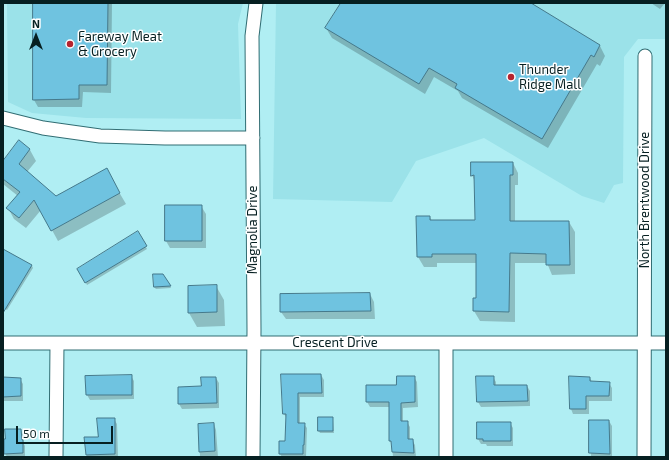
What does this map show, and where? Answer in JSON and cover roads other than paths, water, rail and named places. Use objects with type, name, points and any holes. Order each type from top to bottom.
[{"type":"street","name":"Magnolia Drive","points":[[253,457],[254,343],[252,36],[256,3]]},
{"type":"street","name":"North Brentwood Drive","points":[[644,457],[645,56]]},
{"type":"street","points":[[3,118],[43,128],[100,136],[253,138]]},
{"type":"street","points":[[446,343],[446,457]]},
{"type":"street","name":"Crescent Drive","points":[[3,344],[666,343]]},
{"type":"street","points":[[56,457],[57,344]]},
{"type":"place","name":"Fareway Meat & Grocery","points":[[70,44]]},
{"type":"place","name":"Thunder Ridge Mall","points":[[511,77]]}]
